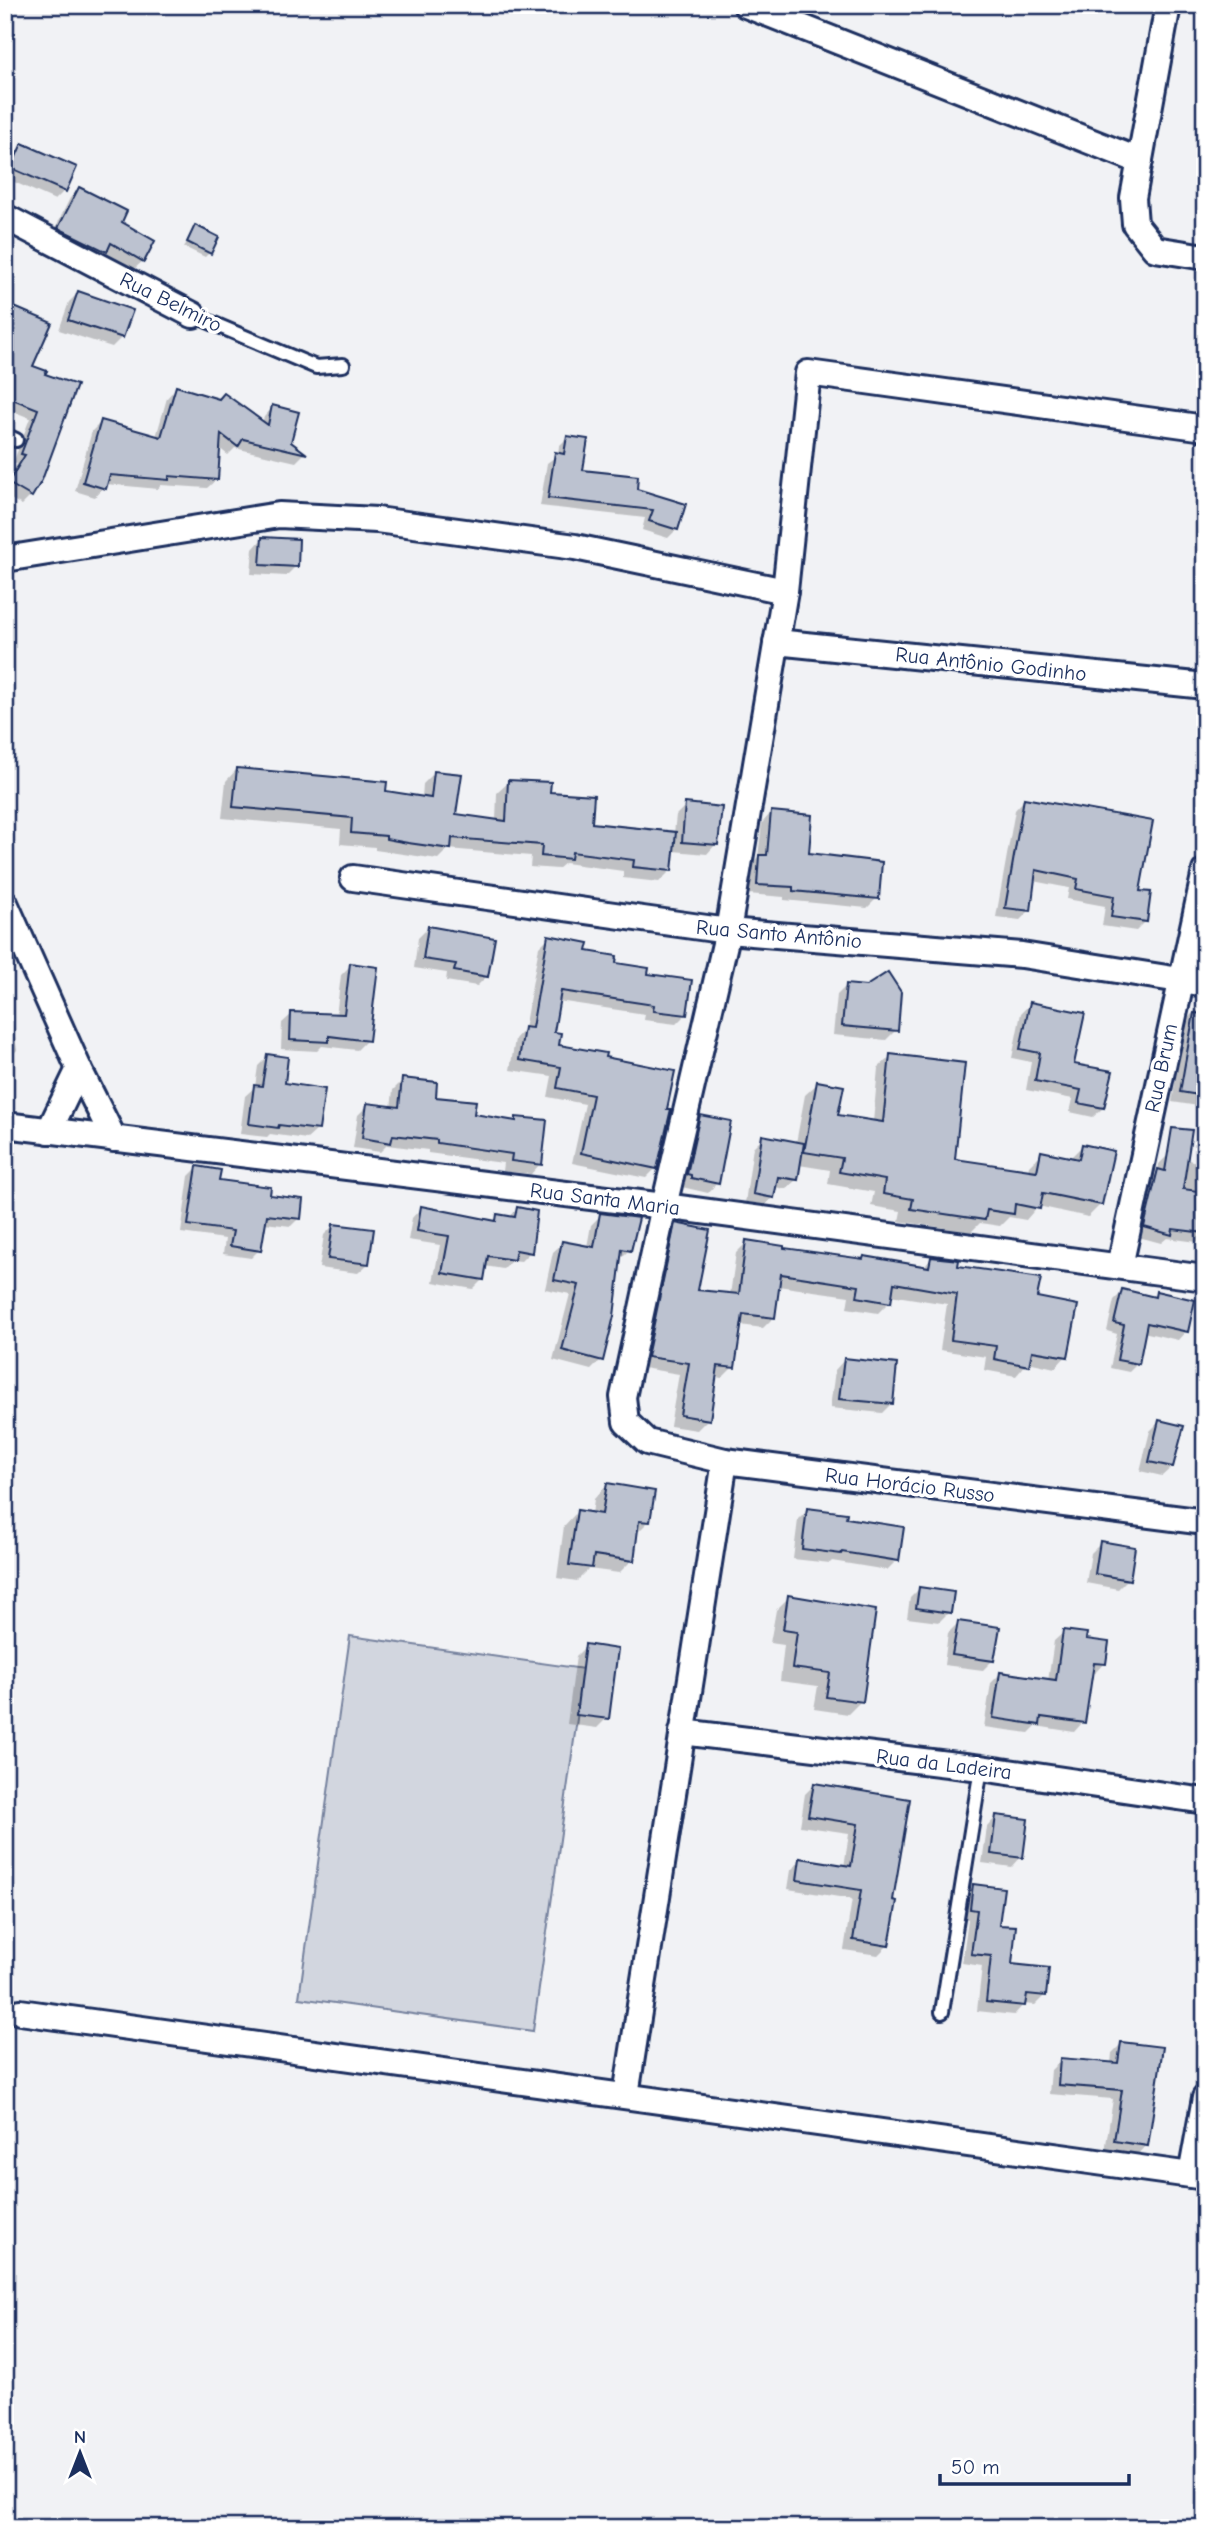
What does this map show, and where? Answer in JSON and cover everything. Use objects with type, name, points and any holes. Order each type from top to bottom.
[{"type":"street","points":[[746,5],[1140,161]]},
{"type":"street","points":[[1168,5],[1133,198],[1135,224],[1155,248],[1205,257]]},
{"type":"street","name":"Rua Belmiro","points":[[5,217],[193,315]]},
{"type":"street","points":[[664,1206],[728,931],[785,591],[808,373],[1205,428]]},
{"type":"street","points":[[5,559],[279,515],[377,520],[575,547],[785,591]]},
{"type":"street","name":"Rua Antônio Godinho","points":[[776,642],[1205,686]]},
{"type":"street","name":"Rua Brum","points":[[1120,1266],[1205,871]]},
{"type":"street","name":"Rua Santo Antônio","points":[[354,878],[728,931],[1022,955],[1205,984]]},
{"type":"street","points":[[6,908],[114,1139]]},
{"type":"street","points":[[48,1131],[79,1069]]},
{"type":"street","name":"Rua Santa Maria","points":[[5,1125],[664,1206],[1205,1278]]},
{"type":"street","name":"Rua Horácio Russo","points":[[664,1206],[623,1397],[626,1422],[647,1442],[725,1461],[1205,1522]]},
{"type":"street","points":[[626,2095],[725,1461]]},
{"type":"street","name":"Rua da Ladeira","points":[[682,1732],[981,1768],[1205,1801]]},
{"type":"street","points":[[20,2012],[1198,2176],[1205,2098]]},
{"type":"lane","name":"Rua Belmiro","points":[[193,315],[316,367],[343,365]]},
{"type":"lane","points":[[942,2012],[981,1768]]},
{"type":"shaded area","points":[[350,1636],[584,1669],[533,2031],[299,1998]]},
{"type":"building","points":[[22,143],[77,167],[66,192],[11,168]]},
{"type":"building","points":[[79,187],[127,211],[122,222],[155,241],[144,262],[111,243],[107,252],[58,228]]},
{"type":"building","points":[[195,225],[219,237],[211,254],[187,242]]},
{"type":"building","points":[[78,291],[133,310],[123,338],[68,320]]},
{"type":"building","points":[[5,303],[52,323],[33,366],[47,371],[45,374],[77,385],[42,480],[32,497],[8,483],[25,455],[21,454],[38,409],[5,396]]},
{"type":"building","points":[[176,386],[219,399],[224,393],[268,425],[272,405],[299,412],[291,442],[307,454],[243,439],[238,447],[221,434],[218,480],[169,476],[169,480],[110,475],[106,489],[83,482],[101,420],[161,437]]},
{"type":"building","points":[[567,436],[588,439],[583,470],[638,476],[637,489],[686,504],[678,530],[649,521],[653,510],[548,498],[555,452],[564,454]]},
{"type":"building","points":[[262,537],[299,539],[298,567],[260,565]]},
{"type":"building","points":[[237,768],[387,782],[386,791],[431,798],[434,771],[462,774],[456,814],[506,821],[508,780],[551,782],[550,792],[594,795],[592,823],[676,832],[672,871],[633,867],[634,860],[572,852],[571,859],[541,856],[542,845],[452,838],[451,849],[408,843],[386,839],[386,836],[351,833],[352,818],[233,807]]},
{"type":"building","points":[[1024,798],[1153,821],[1140,891],[1151,892],[1147,922],[1111,917],[1114,896],[1076,889],[1078,879],[1036,870],[1031,911],[1005,908]]},
{"type":"building","points":[[685,803],[722,807],[718,845],[682,842]]},
{"type":"building","points":[[771,811],[812,815],[809,853],[882,862],[879,899],[793,891],[793,887],[757,885],[759,855],[767,855]]},
{"type":"building","points":[[428,926],[495,938],[488,977],[454,971],[456,964],[423,959]]},
{"type":"building","points":[[548,935],[589,943],[587,951],[617,956],[616,963],[649,968],[648,974],[692,980],[687,1015],[653,1011],[654,1005],[561,991],[554,1032],[561,1033],[559,1045],[606,1053],[605,1057],[675,1071],[667,1109],[671,1109],[657,1169],[581,1153],[593,1095],[557,1088],[561,1067],[519,1060],[524,1027],[532,1028]]},
{"type":"building","points":[[350,963],[378,967],[369,1041],[329,1036],[329,1042],[290,1040],[291,1012],[344,1014]]},
{"type":"building","points":[[888,972],[901,992],[898,1031],[842,1026],[846,984],[866,986]]},
{"type":"building","points":[[1030,1002],[1085,1013],[1074,1064],[1113,1071],[1104,1108],[1078,1103],[1081,1090],[1035,1081],[1040,1053],[1020,1049]]},
{"type":"building","points":[[1194,1013],[1205,1014],[1205,1096],[1180,1092]]},
{"type":"building","points":[[267,1054],[288,1057],[285,1083],[325,1089],[319,1130],[249,1124],[254,1085],[262,1086]]},
{"type":"building","points":[[890,1054],[965,1063],[955,1159],[1037,1171],[1041,1151],[1079,1159],[1082,1144],[1114,1151],[1102,1205],[1043,1193],[1040,1209],[1015,1204],[1014,1214],[987,1210],[985,1220],[911,1209],[913,1199],[883,1194],[885,1180],[839,1172],[842,1158],[804,1152],[817,1081],[844,1086],[838,1115],[883,1122]]},
{"type":"building","points":[[402,1078],[437,1082],[436,1097],[476,1101],[474,1114],[516,1121],[516,1117],[547,1120],[542,1165],[511,1161],[512,1154],[437,1143],[437,1140],[393,1135],[391,1143],[362,1138],[367,1103],[399,1107]]},
{"type":"building","points":[[700,1115],[731,1121],[719,1184],[691,1178],[691,1175],[687,1174]]},
{"type":"building","points":[[1172,1128],[1192,1130],[1183,1189],[1205,1192],[1205,1233],[1173,1229],[1172,1235],[1144,1227],[1158,1169],[1165,1171]]},
{"type":"building","points":[[762,1135],[804,1143],[798,1180],[778,1177],[774,1198],[753,1194]]},
{"type":"building","points":[[197,1166],[221,1170],[219,1180],[271,1187],[270,1195],[303,1199],[301,1219],[267,1215],[261,1251],[230,1246],[233,1231],[188,1225]]},
{"type":"building","points":[[421,1206],[496,1221],[497,1214],[515,1217],[517,1207],[537,1211],[532,1253],[516,1250],[514,1260],[488,1256],[484,1280],[442,1273],[449,1236],[417,1231]]},
{"type":"building","points":[[600,1213],[639,1218],[631,1251],[622,1249],[614,1316],[603,1361],[562,1350],[579,1285],[554,1280],[562,1241],[594,1247]]},
{"type":"building","points":[[675,1223],[710,1230],[698,1290],[739,1294],[746,1240],[784,1248],[863,1259],[864,1256],[929,1267],[931,1257],[959,1260],[958,1266],[1041,1278],[1037,1297],[1078,1305],[1068,1357],[1032,1351],[1029,1366],[994,1359],[996,1346],[951,1340],[957,1294],[894,1283],[891,1303],[857,1297],[859,1286],[781,1274],[775,1318],[743,1314],[735,1368],[718,1366],[710,1420],[680,1415],[689,1363],[647,1357]]},
{"type":"building","points":[[333,1224],[374,1229],[369,1264],[328,1259]]},
{"type":"building","points":[[1122,1289],[1155,1297],[1156,1291],[1195,1300],[1188,1332],[1147,1323],[1139,1364],[1117,1360],[1124,1325],[1114,1323]]},
{"type":"building","points":[[844,1358],[897,1364],[893,1404],[839,1399]]},
{"type":"building","points":[[1159,1420],[1184,1426],[1173,1467],[1149,1462]]},
{"type":"building","points":[[607,1483],[655,1491],[650,1522],[639,1521],[634,1561],[594,1555],[592,1568],[569,1565],[577,1510],[602,1514]]},
{"type":"building","points":[[807,1508],[847,1513],[846,1518],[904,1527],[899,1561],[802,1549]]},
{"type":"building","points":[[1100,1541],[1135,1547],[1130,1580],[1095,1574]]},
{"type":"building","points":[[919,1587],[954,1592],[951,1613],[916,1608]]},
{"type":"building","points":[[788,1595],[876,1610],[863,1702],[826,1697],[830,1673],[792,1668],[797,1632],[783,1630]]},
{"type":"building","points":[[958,1621],[1000,1627],[994,1661],[952,1655]]},
{"type":"building","points":[[1063,1630],[1087,1633],[1086,1639],[1109,1642],[1106,1664],[1094,1663],[1085,1723],[1041,1717],[1040,1725],[993,1718],[1000,1672],[1056,1680]]},
{"type":"building","points":[[585,1644],[618,1649],[609,1719],[576,1715]]},
{"type":"building","points":[[814,1783],[910,1799],[893,1900],[897,1901],[889,1946],[853,1940],[861,1890],[797,1880],[800,1858],[851,1866],[858,1824],[808,1816]]},
{"type":"building","points":[[996,1815],[1028,1819],[1023,1858],[991,1854]]},
{"type":"building","points":[[973,1884],[1004,1888],[999,1925],[1016,1926],[1012,1964],[1049,1968],[1046,1996],[1027,1994],[1025,2006],[986,2002],[991,1956],[971,1954],[977,1910],[970,1909]]},
{"type":"building","points":[[1121,2042],[1163,2047],[1148,2146],[1114,2141],[1122,2090],[1058,2085],[1060,2058],[1118,2063]]}]
